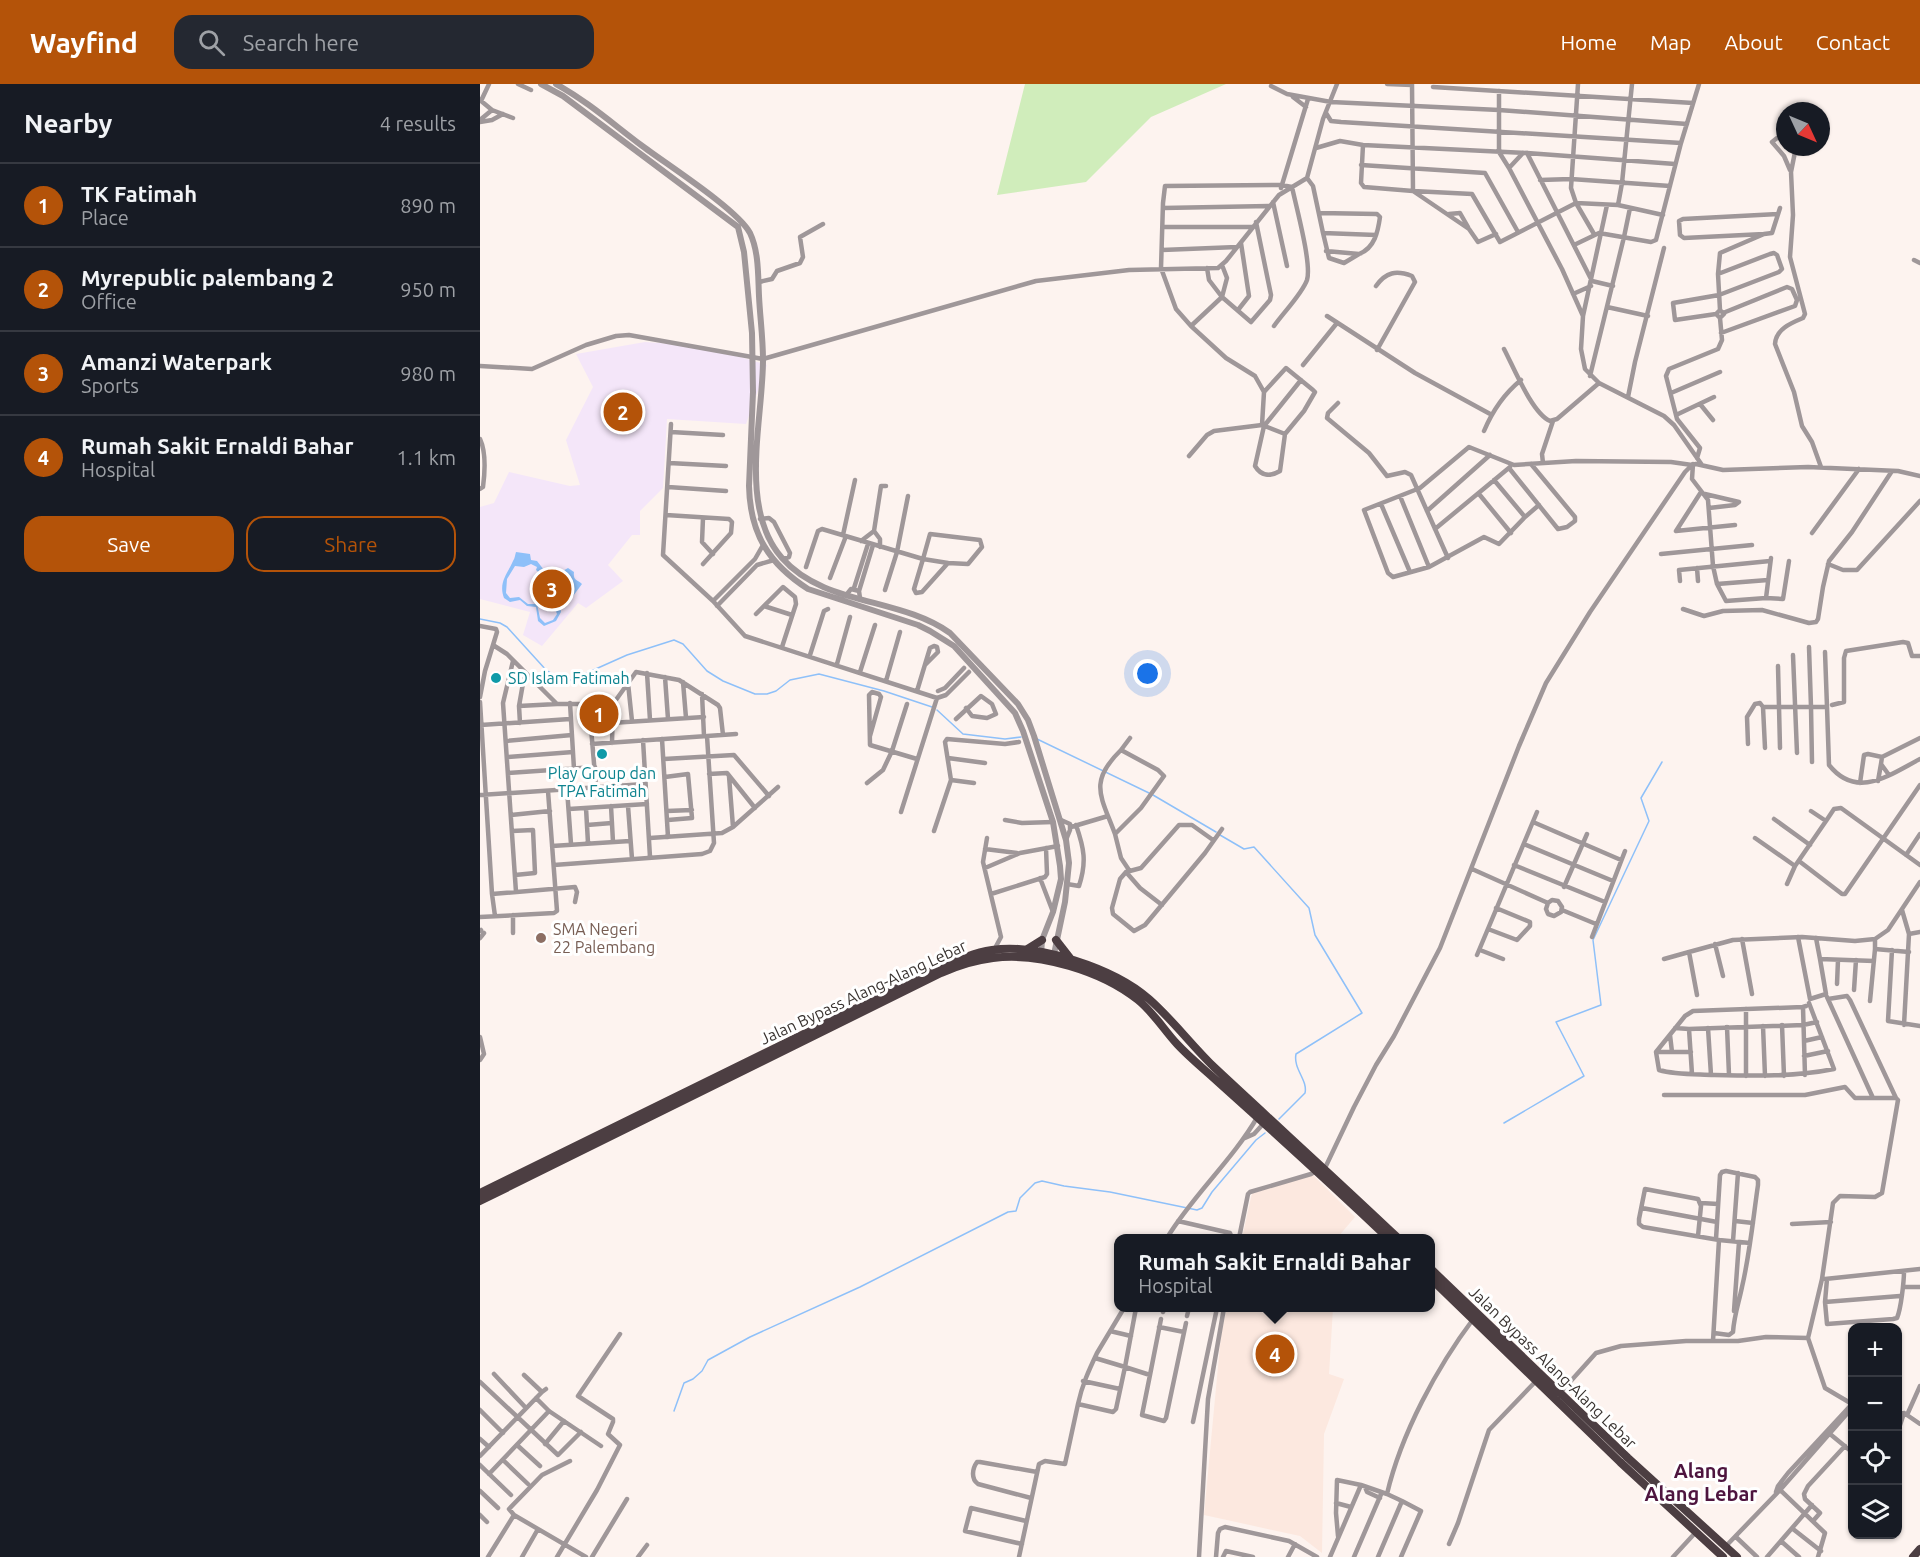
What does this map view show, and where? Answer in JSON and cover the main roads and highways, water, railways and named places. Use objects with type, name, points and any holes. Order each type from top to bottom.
[{"type":"highway","points":[[1026,950],[1044,938]]},
{"type":"highway","points":[[1057,938],[1068,956],[1077,962]]},
{"type":"highway","name":"Jalan Bypass Alang-Alang Lebar","points":[[480,1201],[546,1165],[932,971],[973,954],[994,950],[1026,950],[1077,962],[1134,987],[1148,998],[1271,1124],[1392,1234]]},
{"type":"highway","name":"Jalan Bypass Alang-Alang Lebar","points":[[480,1193],[546,1165],[941,973],[992,958],[1041,955]]},
{"type":"highway","name":"Jalan Bypass Alang-Alang Lebar","points":[[1054,958],[1094,975],[1136,999],[1146,1007],[1178,1045],[1258,1116],[1271,1124]]},
{"type":"highway","name":"Jalan Bypass Alang-Alang Lebar","points":[[1320,1169],[1383,1234]]},
{"type":"highway","name":"Jalan Bypass Alang-Alang Lebar","points":[[1435,1273],[1537,1380],[1620,1462],[1723,1557]]},
{"type":"highway","name":"Jalan Bypass Alang-Alang Lebar","points":[[1435,1282],[1476,1316],[1737,1557]]},
{"type":"highway","points":[[1913,1557],[1920,1549]]},
{"type":"water","points":[[516,552],[530,554],[531,560],[537,561],[544,570],[548,571],[553,582],[560,587],[554,602],[560,606],[561,612],[556,621],[544,626],[538,621],[536,607],[527,606],[520,600],[510,602],[504,598],[503,582]],"holes":[[[531,564],[537,567],[536,570],[544,577],[547,575],[549,582],[545,584],[543,580],[539,583],[542,589],[550,584],[548,592],[557,614],[553,620],[545,623],[540,618],[537,604],[528,604],[519,597],[510,598],[506,593],[507,579],[515,566],[524,567]]]},
{"type":"water","points":[[568,568],[574,572],[575,578],[582,584],[573,596],[569,589],[570,584],[561,577],[561,572]]},
{"type":"waterway","points":[[480,619],[500,623],[507,627],[547,671],[560,678],[571,680],[627,655],[674,640],[683,644],[707,671],[723,681],[755,694],[767,694],[776,691],[790,680],[819,674],[884,691],[932,707]]},
{"type":"waterway","points":[[937,710],[963,734],[1005,739],[1021,737]]},
{"type":"waterway","points":[[1037,739],[1149,793]]},
{"type":"waterway","points":[[1504,1123],[1584,1076],[1556,1022],[1601,1005],[1593,940],[1649,821],[1641,798],[1662,762]]},
{"type":"waterway","points":[[1153,795],[1216,832]]},
{"type":"waterway","points":[[1220,835],[1244,849],[1254,847],[1309,908],[1315,935],[1362,1013],[1296,1054],[1305,1093],[1279,1119]]},
{"type":"waterway","points":[[674,1411],[684,1383],[702,1371],[708,1360],[750,1337],[860,1287],[1008,1212],[1016,1211],[1020,1198],[1035,1183],[1042,1181],[1110,1192],[1197,1210],[1202,1208],[1212,1192],[1256,1140],[1265,1133]]},
{"type":"place","name":"Myrepublic palembang 2","points":[[623,412]]},
{"type":"place","name":"Amanzi Waterpark","points":[[552,589]]},
{"type":"place","name":"SD Islam Fatimah","points":[[496,678]]},
{"type":"place","name":"TK Fatimah","points":[[599,714]]},
{"type":"place","name":"Play Group dan TPA Fatimah","points":[[602,754]]},
{"type":"place","name":"SMA Negeri 22 Palembang","points":[[541,938]]},
{"type":"place","name":"Rumah Sakit Ernaldi Bahar","points":[[1275,1354]]},
{"type":"district","name":"Alang Alang Lebar","points":[[1701,1482]]}]
